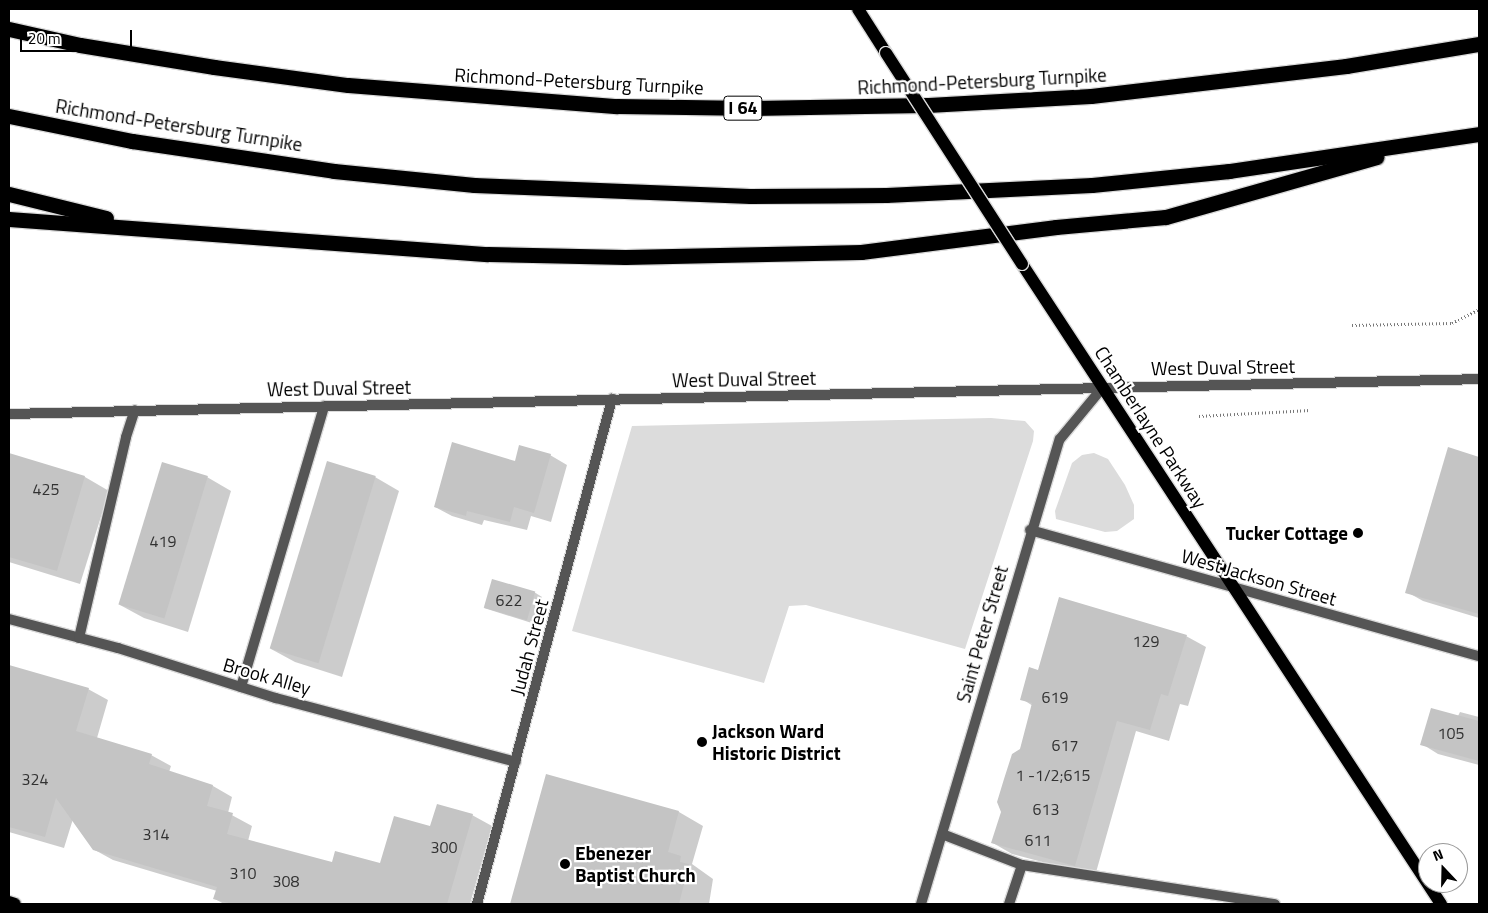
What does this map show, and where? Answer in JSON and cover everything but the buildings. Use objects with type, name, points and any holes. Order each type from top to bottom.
[{"type":"highway","name":"Richmond-Petersburg Turnpike","points":[[9,29],[80,45],[214,67],[348,85],[617,106],[753,108],[919,106],[1091,96],[1327,69],[1479,44]]},
{"type":"highway","name":"Richmond-Petersburg Turnpike","points":[[9,116],[132,141],[334,171],[474,185],[750,196],[886,195],[1092,185],[1229,171],[1479,134]]},
{"type":"highway","points":[[9,219],[488,254],[625,257],[861,252],[1056,227],[1166,217],[1437,141]]},
{"type":"highway","points":[[9,194],[147,228]]},
{"type":"main road","name":"Chamberlayne Parkway","points":[[861,14],[1442,904]]},
{"type":"main road","points":[[9,902],[15,904]]},
{"type":"street","name":"West Duval Street","points":[[9,414],[1479,379]]},
{"type":"street","name":"Saint Peter Street","points":[[921,904],[1030,530],[1060,439],[1103,387]]},
{"type":"street","name":"Judah Street","points":[[476,904],[516,762],[612,399]]},
{"type":"street","points":[[241,687],[324,406]]},
{"type":"street","points":[[79,638],[126,436],[136,410]]},
{"type":"street","name":"West Jackson Street","points":[[1030,530],[1479,656]]},
{"type":"street","name":"Brook Alley","points":[[9,619],[241,687],[516,762]]},
{"type":"street","points":[[942,834],[1022,864],[1275,904]]},
{"type":"street","points":[[1009,904],[1022,864]]},
{"type":"path","points":[[1352,325],[1452,322],[1479,308]]},
{"type":"path","points":[[1199,416],[1315,410]]},
{"type":"shaded area","points":[[991,418],[1025,421],[1034,431],[1033,441],[965,649],[806,605],[789,606],[764,683],[572,631],[632,426]]},
{"type":"shaded area","points":[[1094,453],[1108,459],[1125,485],[1134,505],[1134,519],[1117,531],[1105,532],[1056,519],[1055,511],[1072,463],[1082,455]]},
{"type":"place","name":"Tucker Cottage","points":[[1358,533]]},
{"type":"place","name":"Jackson Ward Historic District","points":[[702,742]]},
{"type":"place","name":"Ebenezer Baptist Church","points":[[565,864]]}]
